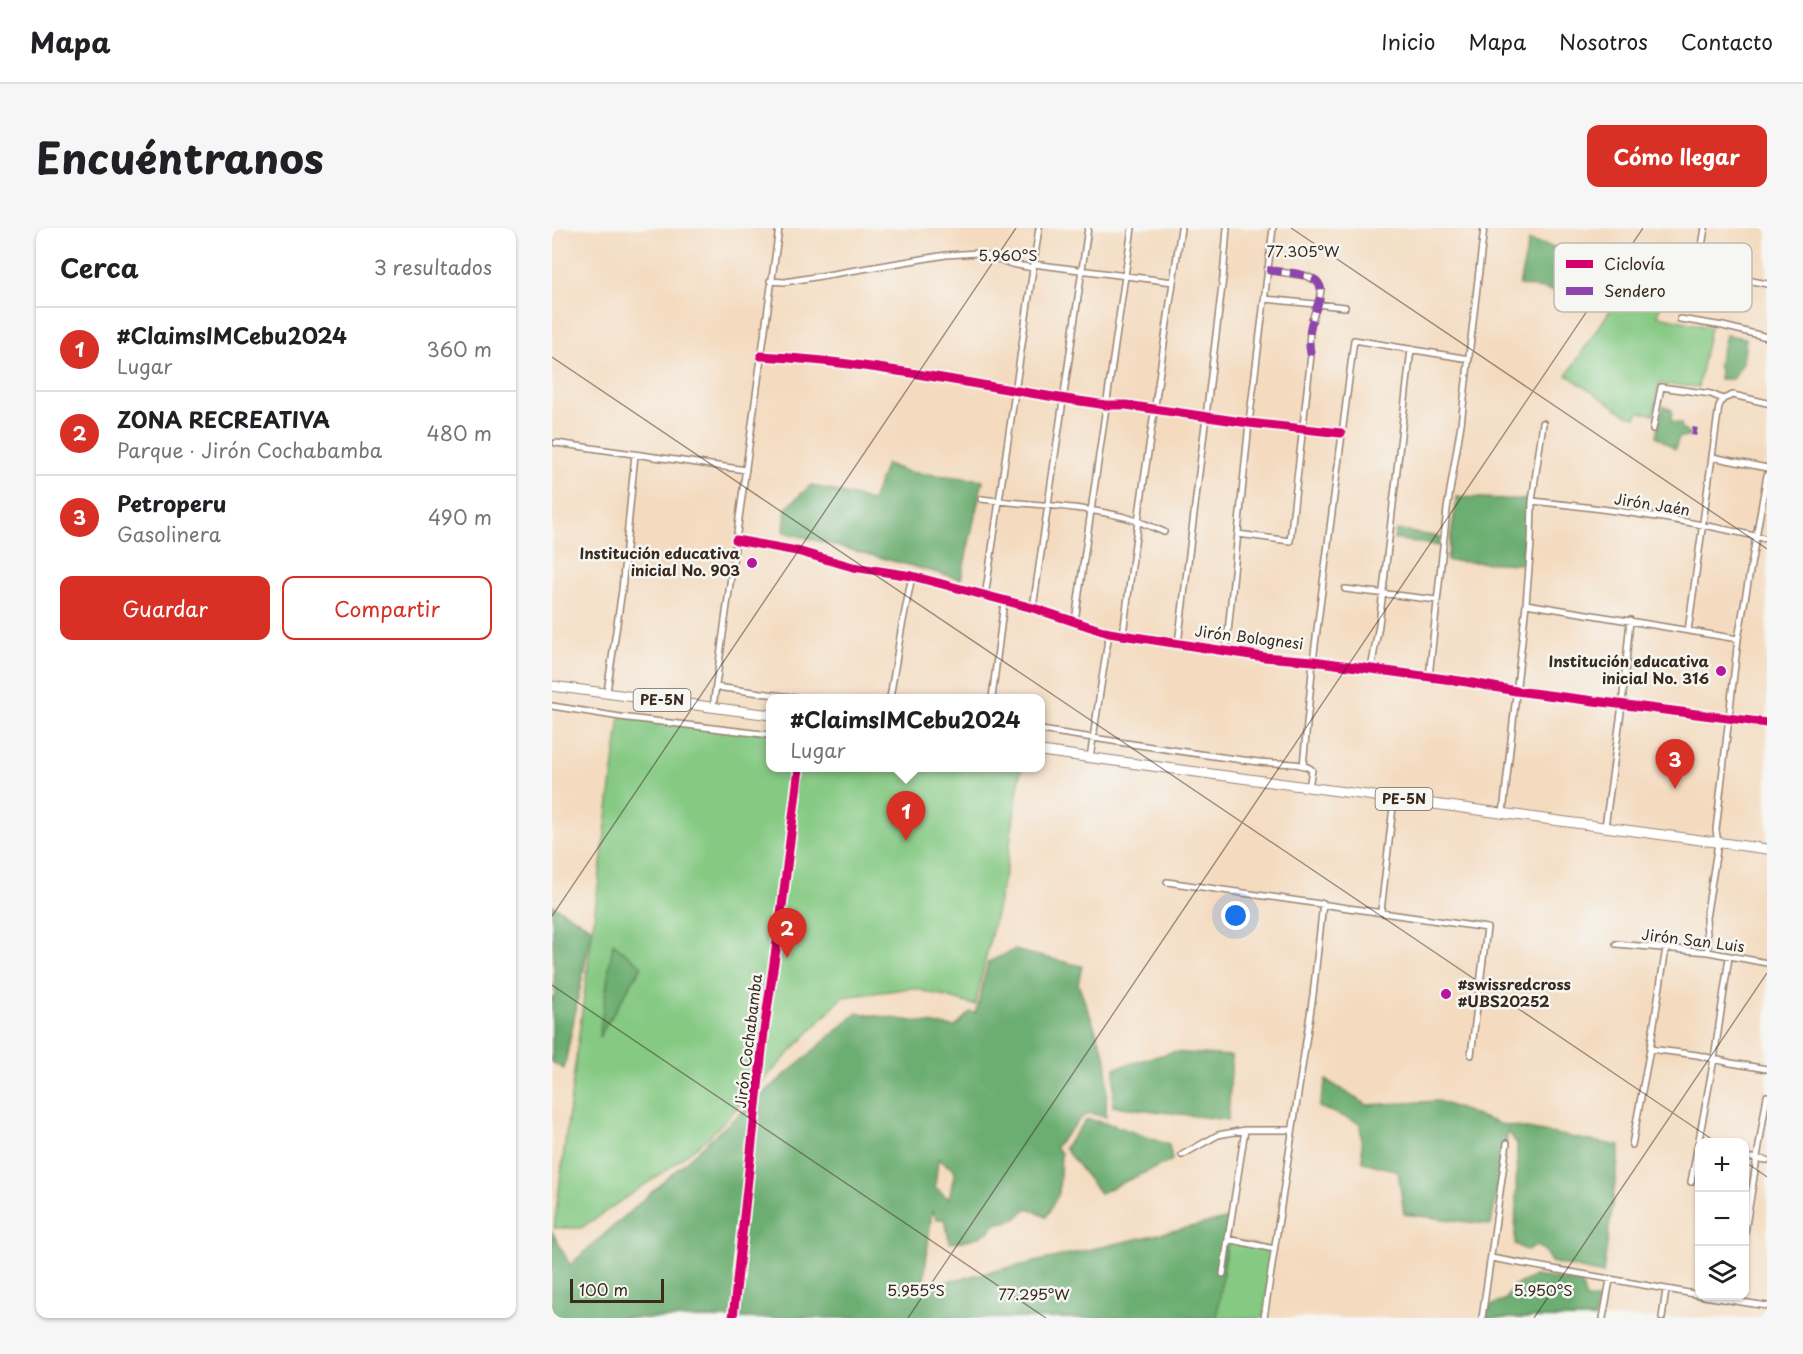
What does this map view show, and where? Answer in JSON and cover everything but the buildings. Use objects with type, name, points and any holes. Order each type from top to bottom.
[{"type":"highway","name":"PE-5N","points":[[552,686],[766,714]]},
{"type":"highway","name":"PE-5N","points":[[1045,752],[1767,849]]},
{"type":"street","points":[[713,707],[778,228]]},
{"type":"street","points":[[985,597],[1017,391],[1039,228]]},
{"type":"street","points":[[1033,608],[1088,228]]},
{"type":"street","points":[[1075,621],[1132,228]]},
{"type":"street","points":[[1124,634],[1137,522],[1181,228]]},
{"type":"street","points":[[1178,644],[1223,278],[1227,228]]},
{"type":"street","points":[[1226,651],[1249,423],[1273,228]]},
{"type":"street","points":[[1429,677],[1447,509],[1469,359],[1484,228]]},
{"type":"street","points":[[1702,243],[1705,228]]},
{"type":"street","points":[[770,281],[785,282],[946,255],[978,253],[1012,264],[1082,270],[1173,282]]},
{"type":"street","points":[[1238,534],[1290,541],[1311,355],[1309,346],[1312,320],[1321,288],[1317,281],[1306,276],[1268,270]]},
{"type":"street","points":[[1752,281],[1767,284]]},
{"type":"street","points":[[1265,299],[1345,307]]},
{"type":"street","points":[[1680,319],[1723,326],[1767,337]]},
{"type":"street","points":[[1303,766],[1313,661],[1354,340],[1469,359]]},
{"type":"street","points":[[1371,669],[1383,593],[1411,350]]},
{"type":"street","points":[[761,356],[810,360],[1106,405],[1126,405],[1249,423],[1341,433]]},
{"type":"street","points":[[1653,429],[1661,387],[1711,394],[1723,399]]},
{"type":"street","points":[[1688,631],[1719,406],[1723,399],[1733,395],[1767,403]]},
{"type":"street","points":[[1503,813],[1526,604],[1532,501],[1543,423]]},
{"type":"street","points":[[556,443],[746,470]]},
{"type":"street","points":[[607,692],[622,590],[635,454]]},
{"type":"street","points":[[1712,457],[1767,468]]},
{"type":"street","points":[[1708,952],[1706,918],[1718,843],[1716,830],[1738,639],[1767,475]]},
{"type":"street","points":[[981,499],[1122,516],[1164,532]]},
{"type":"street","name":"Jirón Jaén","points":[[1532,501],[1581,506],[1767,539]]},
{"type":"street","name":"Jirón Bolognesi","points":[[736,540],[797,551],[853,567],[912,576],[1033,608],[1109,633],[1264,657],[1313,661],[1516,691],[1767,723]]},
{"type":"street","points":[[891,694],[912,576]]},
{"type":"street","points":[[1345,589],[1437,600]]},
{"type":"street","points":[[993,694],[1004,602]]},
{"type":"street","points":[[1526,604],[1738,639]]},
{"type":"street","points":[[1605,827],[1622,705],[1630,620]]},
{"type":"street","points":[[1090,758],[1109,633]]},
{"type":"street","points":[[716,687],[766,694]]},
{"type":"street","points":[[552,706],[620,717],[766,734]]},
{"type":"street","points":[[1045,730],[1262,763],[1303,766],[1312,770],[1309,787]]},
{"type":"street","name":"Jirón Cochabamba","points":[[733,1318],[764,1031],[799,772]]},
{"type":"street","points":[[1381,911],[1394,798]]},
{"type":"street","points":[[1167,882],[1487,928],[1471,1055]]},
{"type":"street","points":[[1264,1318],[1313,995],[1323,903]]},
{"type":"street","name":"Jirón San Luis","points":[[1616,944],[1708,952],[1767,963]]},
{"type":"street","points":[[1632,1145],[1666,948]]},
{"type":"street","points":[[1700,1138],[1729,957]]},
{"type":"street","points":[[1650,1049],[1697,1055],[1767,1069]]},
{"type":"street","points":[[1749,1208],[1767,1096]]},
{"type":"street","points":[[1182,1155],[1218,1134],[1245,1130],[1291,1130]]},
{"type":"street","points":[[1223,1274],[1245,1130]]},
{"type":"street","points":[[1482,1318],[1508,1143]]},
{"type":"street","points":[[1749,1158],[1767,1160]]},
{"type":"street","points":[[1691,1182],[1695,1164]]},
{"type":"street","points":[[1228,1239],[1274,1249]]},
{"type":"street","points":[[1491,1258],[1695,1294]]},
{"type":"street","points":[[1603,1318],[1610,1280]]},
{"type":"street","points":[[1662,1318],[1666,1290]]},
{"type":"street","points":[[1743,1300],[1767,1306]]},
{"type":"green space","points":[[1529,241],[1554,247],[1554,291],[1519,285]]},
{"type":"green space","points":[[1609,312],[1659,312],[1658,316],[1710,327],[1698,387],[1659,384],[1654,414],[1638,412],[1637,417],[1627,415],[1567,375]]},
{"type":"green space","points":[[1726,335],[1746,338],[1743,363],[1733,379],[1719,379],[1718,365]]},
{"type":"green space","points":[[1663,406],[1672,410],[1671,422],[1681,424],[1682,429],[1690,435],[1679,437],[1675,449],[1656,436]]},
{"type":"green space","points":[[886,464],[908,472],[983,480],[961,579],[784,532],[786,508],[811,485],[872,501]]},
{"type":"green space","points":[[1457,497],[1527,500],[1522,564],[1447,561]]},
{"type":"green space","points":[[1396,530],[1441,537],[1439,546],[1394,539]]},
{"type":"green space","points":[[620,717],[766,732],[766,772],[1020,772],[1006,869],[975,1005],[913,988],[843,997],[709,1137],[668,1169],[581,1228],[554,1228]]},
{"type":"green space","points":[[552,905],[592,928],[564,1069],[552,1062],[552,997],[555,996]]},
{"type":"green space","points":[[613,943],[642,966],[599,1037]]},
{"type":"green space","points":[[1014,950],[1082,966],[1078,984],[1107,1060],[1106,1117],[1089,1113],[1081,1118],[1055,1147],[1061,1153],[1059,1193],[1046,1217],[1028,1208],[1014,1220],[995,1224],[989,1232],[972,1239],[950,1243],[944,1219],[937,1219],[932,1211],[923,1287],[1230,1218],[1217,1318],[552,1318],[552,1231],[570,1265],[721,1130],[857,1013],[955,1027],[970,1012],[976,1013],[988,962]],"holes":[[[938,1159],[955,1170],[949,1199],[935,1187]]]},
{"type":"green space","points":[[1172,1052],[1232,1056],[1228,1120],[1113,1106],[1115,1068]]},
{"type":"green space","points":[[1326,1080],[1367,1105],[1438,1101],[1500,1124],[1620,1146],[1603,1274],[1551,1262],[1544,1250],[1536,1246],[1527,1251],[1515,1244],[1517,1144],[1508,1131],[1491,1225],[1404,1214],[1398,1171],[1363,1162],[1360,1123],[1319,1107]]},
{"type":"green space","points":[[1087,1119],[1113,1125],[1169,1145],[1172,1160],[1100,1193],[1064,1148]]},
{"type":"green space","points":[[1228,1239],[1272,1249],[1264,1318],[1117,1318],[1221,1285]]},
{"type":"green space","points":[[1535,1276],[1581,1283],[1586,1299],[1597,1300],[1595,1318],[1487,1318],[1489,1307],[1506,1299],[1514,1286]]},
{"type":"marked path","points":[[1267,270],[1305,275],[1316,280],[1319,285],[1321,290],[1310,332],[1311,355]]},
{"type":"marked path","points":[[1692,431],[1697,432]]},
{"type":"cycle path","points":[[761,356],[848,364],[1063,399],[1341,433]]},
{"type":"cycle path","points":[[736,540],[797,551],[853,567],[912,576],[1033,608],[1109,633],[1264,657],[1313,661],[1516,691],[1767,723]]},
{"type":"cycle path","points":[[733,1318],[764,1031],[799,772]]},
{"type":"place","name":"Institución educativa inicial No. 903","points":[[752,563]]},
{"type":"place","name":"Institución educativa inicial No. 316","points":[[1721,671]]},
{"type":"place","name":"Petroperu","points":[[1675,789]]},
{"type":"place","name":"#ClaimsIMCebu2024","points":[[906,841]]},
{"type":"place","name":"ZONA RECREATIVA","points":[[787,958]]},
{"type":"place","name":"#swissredcross #UBS20252","points":[[1446,994]]}]
